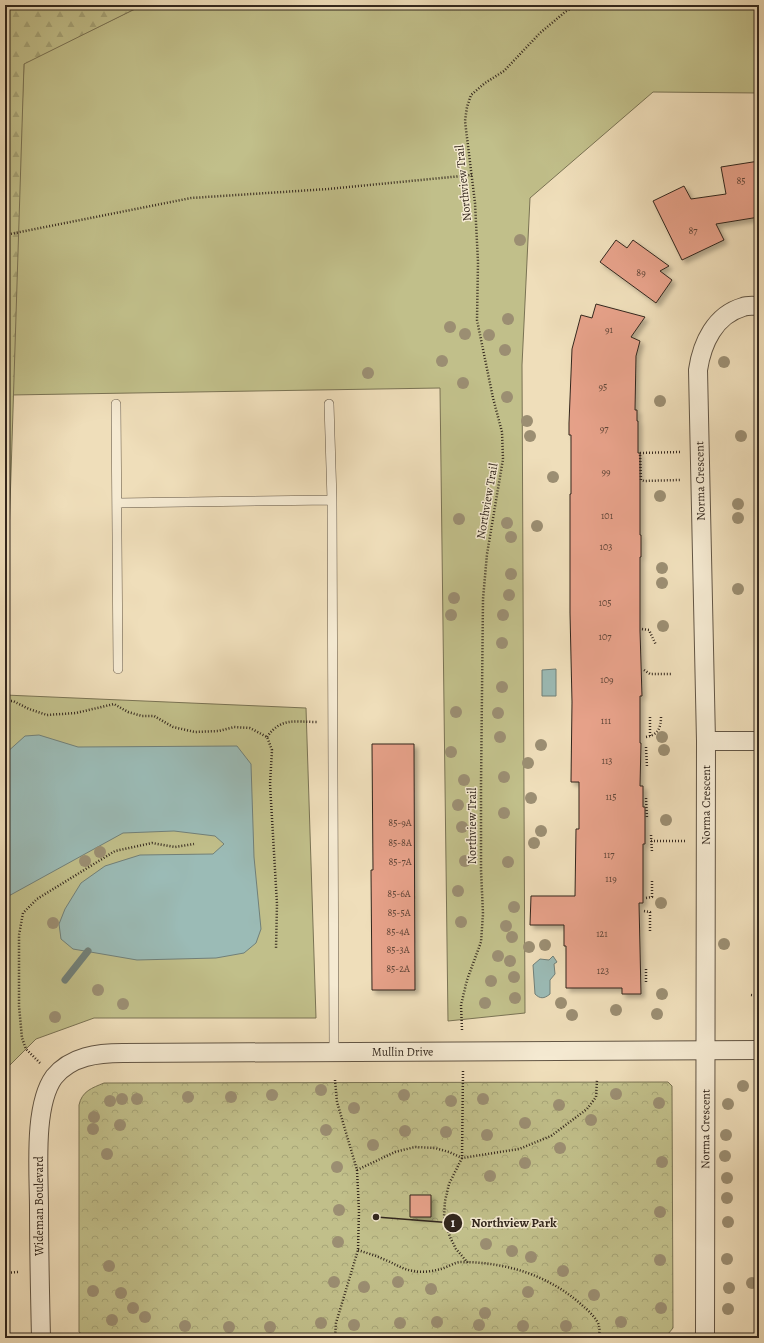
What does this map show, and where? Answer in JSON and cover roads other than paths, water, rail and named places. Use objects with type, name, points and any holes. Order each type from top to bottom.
[{"type":"street","name":"Norma Crescent","points":[[705,1338],[706,741],[698,370],[700,354],[712,329],[720,320],[731,311],[745,306],[759,306]]},
{"type":"street","points":[[706,741],[759,741]]},
{"type":"street","name":"Mullin Drive","points":[[54,1077],[65,1066],[79,1058],[100,1053],[463,1050],[759,1050]]},
{"type":"street","name":"Wideman Boulevard","points":[[41,1338],[39,1271],[39,1128],[42,1104],[54,1077]]},
{"type":"lane","points":[[116,404],[118,669]]},
{"type":"lane","points":[[329,404],[332,500],[334,1052]]},
{"type":"lane","points":[[117,503],[332,500]]},
{"type":"water","points":[[556,669],[556,696],[542,696],[542,670]]},
{"type":"water","points":[[39,735],[78,747],[237,746],[251,764],[254,857],[261,929],[256,943],[244,953],[216,958],[137,960],[73,949],[61,939],[59,924],[65,909],[81,883],[105,866],[140,855],[213,854],[224,844],[215,836],[174,831],[123,833],[5,898],[5,754],[25,736]]},
{"type":"water","points":[[553,956],[557,962],[554,964],[555,974],[550,980],[550,994],[544,998],[540,998],[535,994],[533,965],[540,959],[549,960]]},
{"type":"waterway","points":[[65,980],[88,951]]},
{"type":"place","name":"Northview Park","points":[[376,1217]]}]
